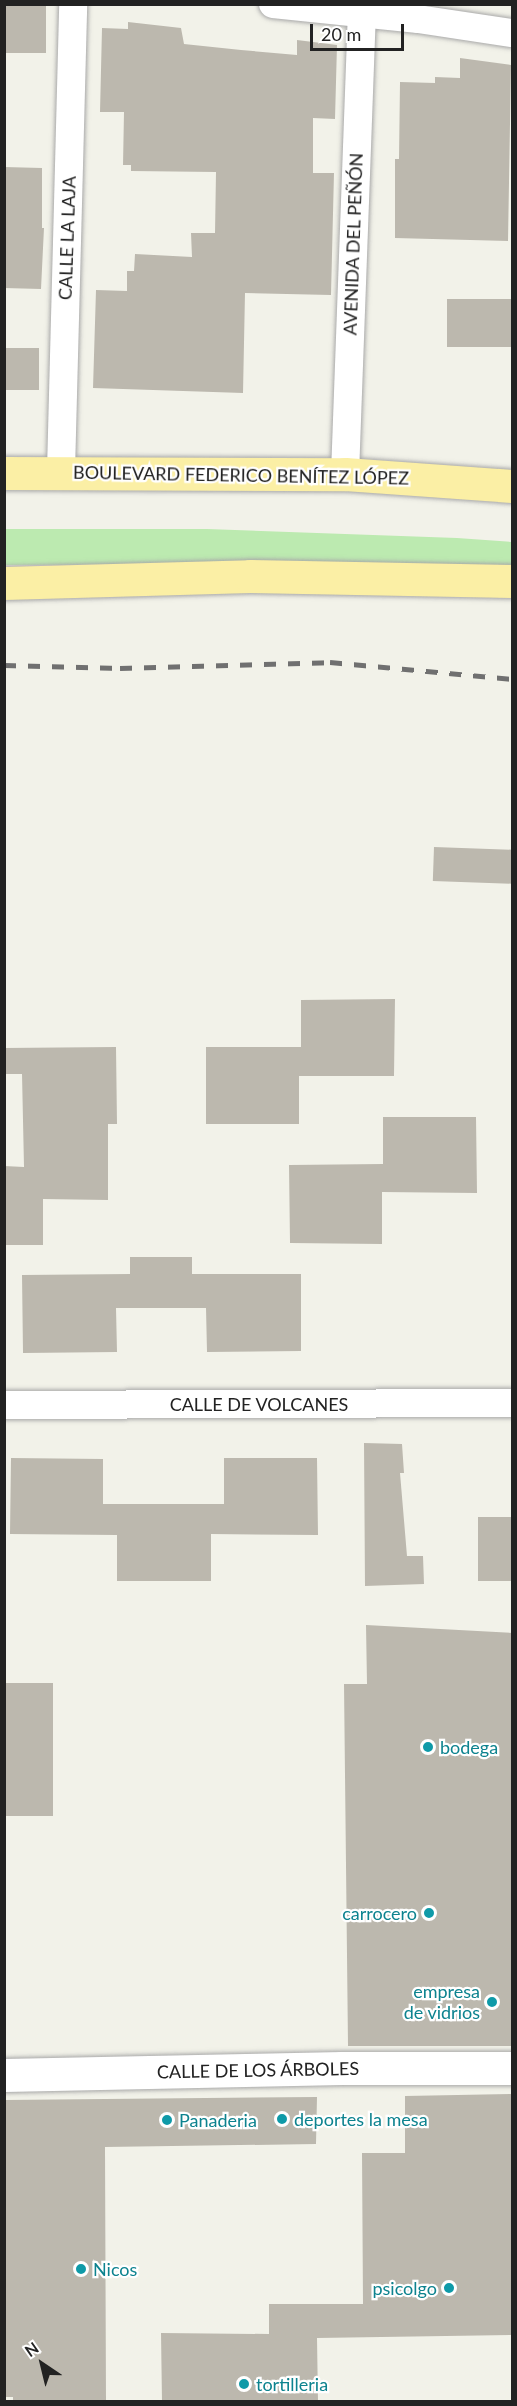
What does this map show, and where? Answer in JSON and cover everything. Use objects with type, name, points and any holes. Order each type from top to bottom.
[{"type":"main road","name":"BOULEVARD FEDERICO BENÍTEZ LÓPEZ","points":[[4,473],[61,471],[345,474],[513,486]]},
{"type":"main road","points":[[4,583],[250,576],[513,581]]},
{"type":"street","name":"CALLE LA LAJA","points":[[61,471],[74,4]]},
{"type":"street","points":[[273,4],[473,26],[513,33]]},
{"type":"street","name":"AVENIDA DEL PEÑÓN","points":[[345,474],[362,15]]},
{"type":"street","name":"CALLE DE VOLCANES","points":[[4,1405],[513,1403]]},
{"type":"street","name":"CALLE DE LOS ÁRBOLES","points":[[4,2075],[342,2068],[513,2068]]},
{"type":"green space","points":[[4,529],[207,529],[512,542],[512,573],[273,564],[5,565]]},
{"type":"building","points":[[4,4],[46,4],[46,53],[4,53]]},
{"type":"building","points":[[128,22],[181,28],[184,44],[297,55],[297,40],[337,45],[335,119],[313,118],[313,173],[334,173],[331,295],[245,293],[243,393],[93,388],[96,290],[127,291],[127,271],[134,271],[135,254],[192,257],[191,233],[215,233],[216,172],[131,171],[131,165],[123,165],[124,112],[100,112],[102,28],[128,29]]},
{"type":"building","points":[[460,58],[511,65],[508,241],[395,238],[395,159],[399,159],[400,82],[435,83],[435,77],[460,78]]},
{"type":"building","points":[[4,167],[42,168],[42,228],[44,228],[41,289],[4,288]]},
{"type":"building","points":[[447,299],[512,299],[512,347],[447,347]]},
{"type":"building","points":[[4,348],[39,348],[39,390],[4,390]]},
{"type":"building","points":[[434,847],[512,850],[512,884],[433,881]]},
{"type":"building","points":[[395,999],[394,1076],[299,1076],[299,1124],[206,1124],[206,1047],[301,1047],[301,1000]]},
{"type":"building","points":[[116,1047],[117,1124],[108,1124],[108,1200],[43,1199],[43,1245],[4,1245],[4,1166],[24,1167],[22,1074],[4,1074],[4,1048]]},
{"type":"building","points":[[383,1117],[476,1117],[477,1193],[382,1192],[382,1244],[290,1243],[289,1165],[383,1164]]},
{"type":"building","points":[[130,1257],[192,1257],[192,1274],[301,1274],[301,1351],[207,1352],[206,1308],[116,1308],[117,1352],[23,1353],[22,1275],[130,1274]]},
{"type":"building","points":[[364,1443],[402,1444],[404,1473],[400,1473],[407,1556],[423,1556],[424,1584],[365,1586]]},
{"type":"building","points":[[11,1458],[103,1459],[103,1504],[224,1504],[224,1458],[317,1458],[318,1535],[211,1534],[211,1581],[117,1581],[117,1535],[10,1534]]},
{"type":"building","points":[[478,1517],[512,1517],[512,1581],[478,1581]]},
{"type":"building","points":[[366,1625],[513,1633],[513,2046],[348,2046],[344,1684],[367,1684]]},
{"type":"building","points":[[4,1683],[53,1683],[53,1816],[4,1816]]},
{"type":"building","points":[[513,2094],[513,2335],[317,2338],[318,2402],[162,2402],[161,2333],[269,2334],[269,2304],[363,2304],[362,2153],[405,2153],[405,2096]]},
{"type":"building","points":[[317,2097],[316,2144],[105,2147],[106,2402],[13,2402],[13,2397],[4,2397],[4,2100]]},
{"type":"railway","points":[[4,665],[120,668],[330,662],[512,679]]},
{"type":"place","name":"bodega","points":[[428,1747]]},
{"type":"place","name":"carrocero","points":[[429,1913]]},
{"type":"place","name":"empresa de vidrios","points":[[492,2002]]},
{"type":"place","name":"deportes la mesa","points":[[282,2119]]},
{"type":"place","name":"Panaderia","points":[[167,2120]]},
{"type":"place","name":"Nicos","points":[[81,2269]]},
{"type":"place","name":"psicolgo","points":[[449,2288]]},
{"type":"place","name":"tortilleria","points":[[244,2384]]}]
